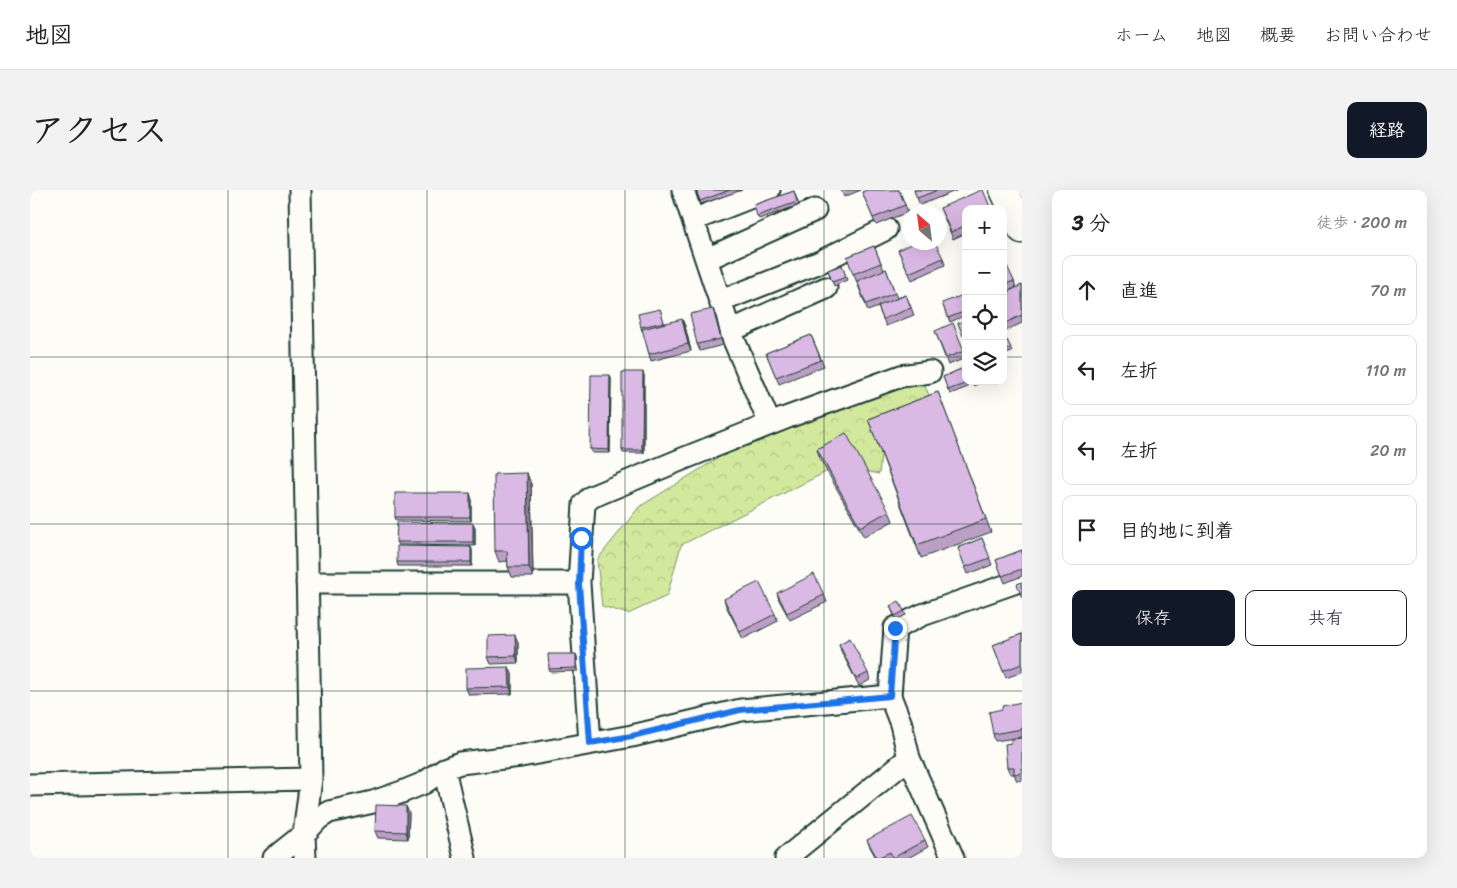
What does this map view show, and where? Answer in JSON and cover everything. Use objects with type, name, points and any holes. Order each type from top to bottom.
[{"type":"main road","points":[[1004,190],[1022,229]]},
{"type":"street","points":[[300,190],[311,779],[304,834],[305,858]]},
{"type":"street","points":[[684,190],[730,331],[770,424]]},
{"type":"street","points":[[694,220],[769,190]]},
{"type":"street","points":[[707,259],[815,210]]},
{"type":"street","points":[[721,301],[820,262],[886,229]]},
{"type":"street","points":[[730,331],[826,288]]},
{"type":"street","points":[[590,743],[579,584],[584,504],[592,497],[770,424],[900,376],[930,372]]},
{"type":"street","points":[[953,858],[909,758],[890,696],[895,628],[922,614],[1022,580]]},
{"type":"street","points":[[307,583],[579,584]]},
{"type":"street","points":[[274,858],[304,834],[318,819],[329,812],[373,802],[402,792],[424,783],[444,769],[460,763],[520,756],[632,736],[740,710],[890,696]]},
{"type":"street","points":[[786,858],[909,758]]},
{"type":"street","points":[[444,769],[465,858]]},
{"type":"street","points":[[30,785],[311,779]]},
{"type":"green space","points":[[920,376],[931,399],[884,426],[879,474],[838,466],[681,545],[667,596],[628,614],[602,606],[597,560],[639,507],[744,442]]},
{"type":"building","points":[[696,190],[730,190],[700,201]]},
{"type":"building","points":[[867,190],[899,190],[905,205],[873,218],[862,192]]},
{"type":"building","points":[[914,190],[938,190],[917,198]]},
{"type":"building","points":[[983,190],[989,205],[962,205],[962,227],[951,232],[947,223],[947,205]]},
{"type":"building","points":[[794,191],[797,202],[757,216],[754,205]]},
{"type":"building","points":[[874,246],[881,263],[853,274],[847,257]]},
{"type":"building","points":[[902,248],[902,250],[939,250],[943,258],[909,273],[898,250]]},
{"type":"building","points":[[842,265],[846,277],[832,282],[828,270]]},
{"type":"building","points":[[1007,266],[1014,281],[1007,284]]},
{"type":"building","points":[[886,269],[895,293],[866,304],[857,281]]},
{"type":"building","points":[[1022,285],[1022,315],[1007,322],[1007,295],[1007,292]]},
{"type":"building","points":[[906,295],[911,308],[883,319],[878,306]]},
{"type":"building","points":[[962,295],[962,313],[948,318],[942,303]]},
{"type":"building","points":[[660,309],[664,322],[641,327],[638,314]]},
{"type":"building","points":[[713,309],[721,339],[697,344],[690,314]]},
{"type":"building","points":[[682,319],[688,344],[649,354],[642,329]]},
{"type":"building","points":[[962,322],[962,333],[958,323]]},
{"type":"building","points":[[953,323],[962,346],[962,352],[946,358],[935,331]]},
{"type":"building","points":[[811,335],[821,360],[776,377],[766,353]]},
{"type":"building","points":[[1007,340],[1011,348],[1007,350]]},
{"type":"building","points":[[961,369],[962,385],[948,390],[943,377]]},
{"type":"building","points":[[622,372],[643,372],[642,450],[622,450]]},
{"type":"building","points":[[591,375],[610,375],[609,450],[590,449]]},
{"type":"building","points":[[938,392],[986,519],[917,545],[868,419]]},
{"type":"building","points":[[846,433],[889,511],[860,527],[817,449]]},
{"type":"building","points":[[527,473],[529,567],[508,567],[507,551],[495,551],[494,474]]},
{"type":"building","points":[[395,493],[470,493],[470,517],[395,517]]},
{"type":"building","points":[[397,522],[473,523],[473,542],[396,542]]},
{"type":"building","points":[[982,538],[990,558],[965,567],[958,548]]},
{"type":"building","points":[[397,546],[471,547],[471,562],[397,562]]},
{"type":"building","points":[[1022,550],[1022,569],[1002,576],[996,560]]},
{"type":"building","points":[[814,574],[824,595],[787,613],[777,593]]},
{"type":"building","points":[[759,582],[775,614],[740,632],[724,599]]},
{"type":"building","points":[[1022,582],[1022,598],[1017,584]]},
{"type":"building","points":[[899,601],[904,611],[895,616],[890,606]]},
{"type":"building","points":[[1022,634],[1022,664],[1003,671],[993,645]]},
{"type":"building","points":[[515,635],[516,656],[488,657],[488,636]]},
{"type":"building","points":[[850,638],[868,673],[856,679],[839,644]]},
{"type":"building","points":[[548,654],[576,654],[576,668],[549,669]]},
{"type":"building","points":[[509,667],[510,687],[466,688],[466,668]]},
{"type":"building","points":[[1022,702],[1022,729],[993,734],[989,712],[1002,709],[1002,706]]},
{"type":"building","points":[[1022,738],[1022,773],[1014,774],[1014,767],[1007,767],[1005,744],[1011,743],[1011,739]]},
{"type":"building","points":[[376,805],[406,806],[406,832],[375,831]]},
{"type":"building","points":[[912,816],[925,840],[893,858],[890,852],[877,858],[867,840]]},
{"type":"route","points":[[581,538],[579,584],[590,743],[632,736],[740,710],[890,696],[895,628]]}]
